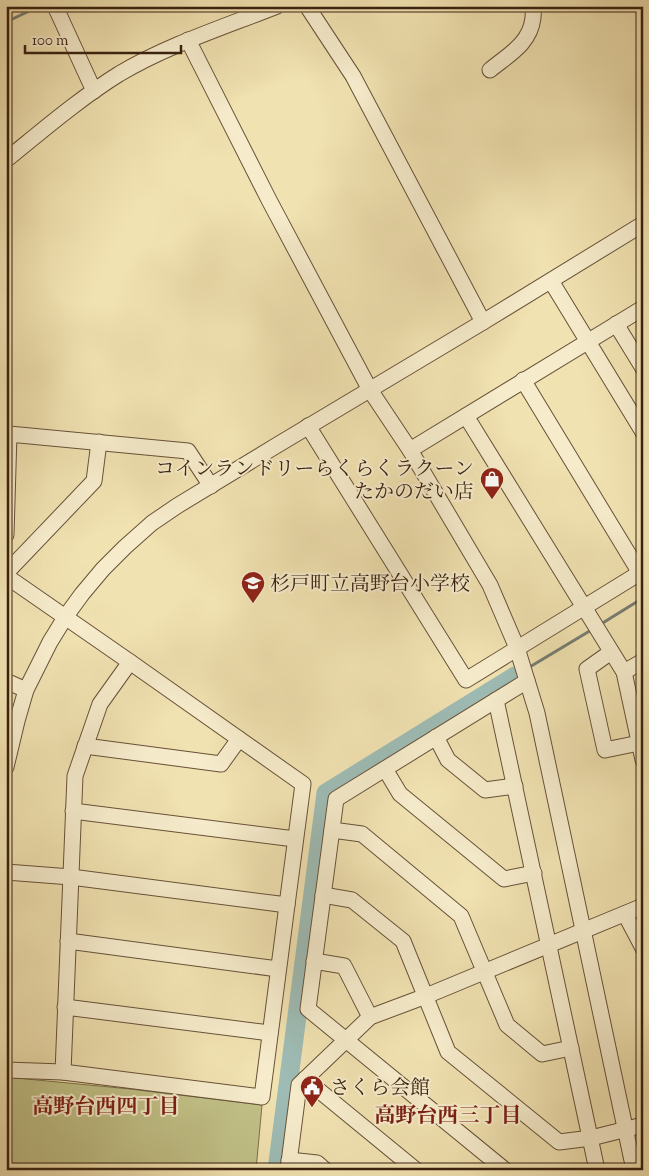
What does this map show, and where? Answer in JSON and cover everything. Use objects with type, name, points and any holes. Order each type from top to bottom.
[{"type":"street","points":[[55,6],[94,90]]},
{"type":"street","points":[[6,160],[94,90],[121,73],[166,49],[277,6]]},
{"type":"street","points":[[307,6],[353,76],[483,322]]},
{"type":"street","points":[[490,70],[525,41],[530,32],[534,10],[532,6]]},
{"type":"street","points":[[188,40],[269,200],[370,390],[410,450],[490,585],[517,648],[537,713],[634,1170]]},
{"type":"street","points":[[6,767],[26,690],[50,642],[66,616],[103,569],[152,523],[308,426],[643,224]]},
{"type":"street","points":[[551,281],[643,432]]},
{"type":"street","points":[[410,450],[643,308]]},
{"type":"street","points":[[616,324],[643,368]]},
{"type":"street","points":[[308,426],[466,680],[642,572],[523,380]]},
{"type":"street","points":[[466,416],[624,672],[643,760]]},
{"type":"street","points":[[6,535],[9,434],[188,451],[211,486]]},
{"type":"street","points":[[6,1070],[63,1072],[262,1097],[303,784],[6,575],[94,481],[99,442]]},
{"type":"street","points":[[611,652],[587,669],[604,750],[639,743]]},
{"type":"street","points":[[624,672],[643,661]]},
{"type":"street","points":[[63,1072],[75,776],[100,704],[130,662]]},
{"type":"street","points":[[6,681],[26,690]]},
{"type":"street","points":[[505,1170],[308,1009],[336,799],[527,681]]},
{"type":"street","points":[[496,700],[597,1170]]},
{"type":"street","points":[[436,737],[448,760],[485,790],[515,786]]},
{"type":"street","points":[[86,746],[221,764],[239,738]]},
{"type":"street","points":[[385,769],[400,794],[504,879],[534,873]]},
{"type":"street","points":[[73,812],[296,839]]},
{"type":"street","points":[[332,830],[362,834],[461,916],[507,1025],[542,1054],[571,1048]]},
{"type":"street","points":[[6,872],[71,876],[287,905]]},
{"type":"street","points":[[323,896],[352,900],[403,941],[448,1052],[559,1142],[590,1138],[643,1125]]},
{"type":"street","points":[[325,1170],[317,1163],[289,1165],[298,1085],[370,1017],[426,996],[643,906]]},
{"type":"street","points":[[625,914],[643,948]]},
{"type":"street","points":[[68,942],[278,969]]},
{"type":"street","points":[[314,961],[344,966],[370,1017]]},
{"type":"street","points":[[65,1007],[270,1033]]},
{"type":"street","points":[[305,1078],[416,1170]]},
{"type":"green space","points":[[6,1077],[130,1089],[262,1105],[256,1170],[6,1170]]},
{"type":"waterway","points":[[6,22],[40,6]]},
{"type":"waterway","points":[[601,624],[643,598]]},
{"type":"waterway","points":[[528,668],[593,629]]},
{"type":"waterway","points":[[277,1170],[326,793],[515,676]]},
{"type":"place","name":"コインランドリーらくらくラクーン たかのだい店","points":[[492,500]]},
{"type":"place","name":"杉戸町立高野台小学校","points":[[253,604]]},
{"type":"place","name":"さくら会館","points":[[312,1108]]},
{"type":"district","name":"高野台西四丁目","points":[[106,1106]]},
{"type":"district","name":"高野台西三丁目","points":[[448,1115]]}]
